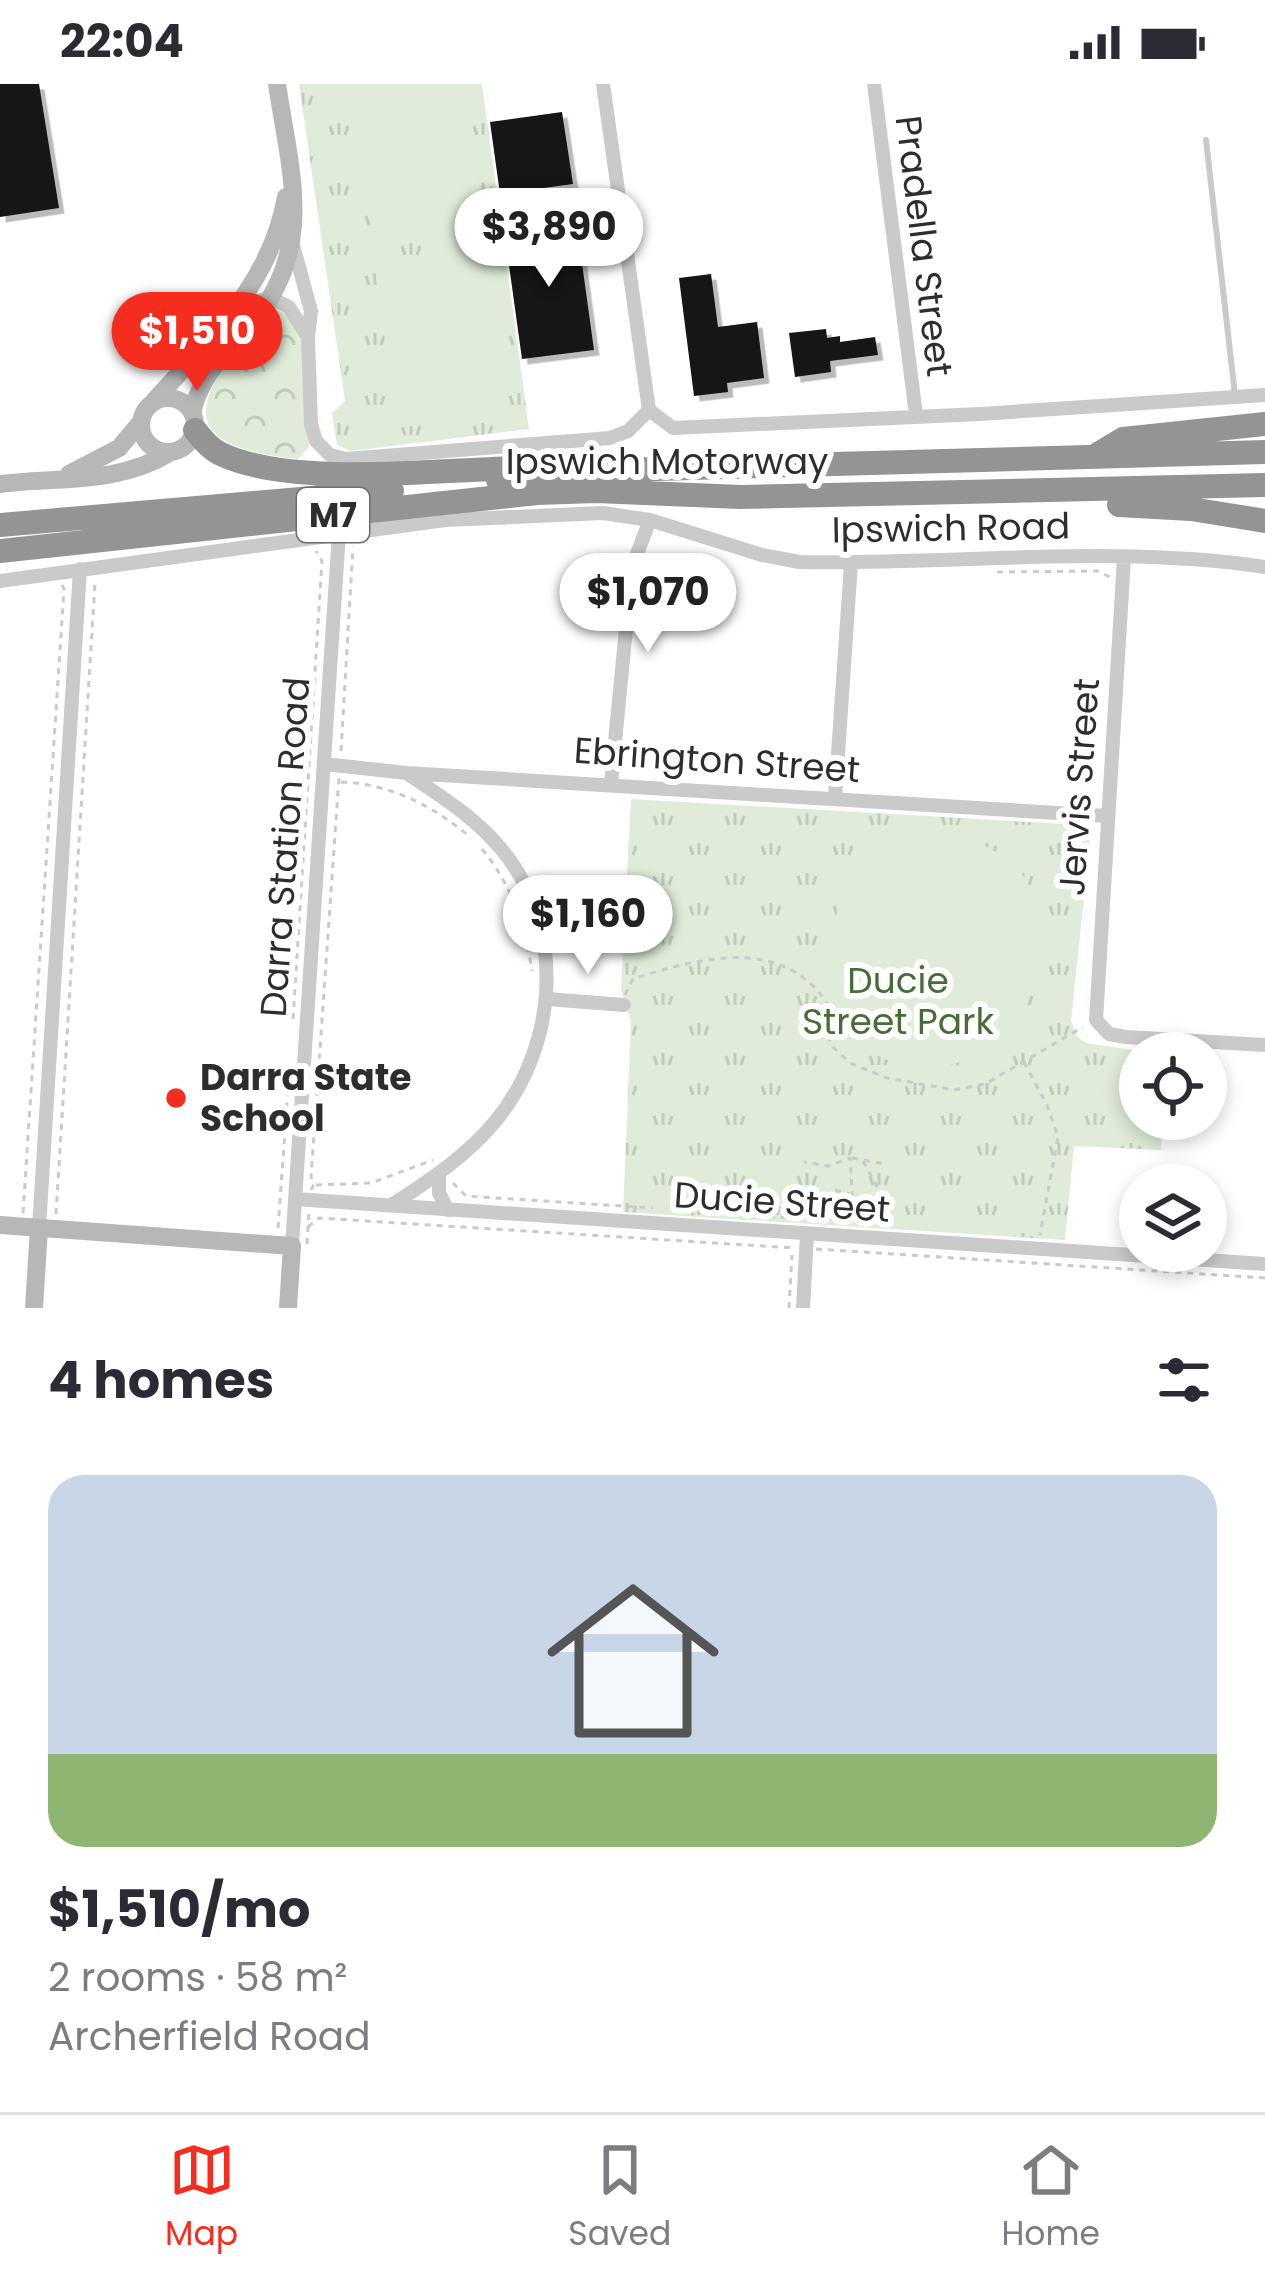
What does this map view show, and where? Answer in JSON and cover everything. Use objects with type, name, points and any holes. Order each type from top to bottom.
[{"type":"highway","points":[[194,422],[220,454],[281,468],[354,472],[514,468],[547,474]]},
{"type":"highway","points":[[1091,458],[1123,439],[1265,424]]},
{"type":"highway","name":"Ipswich Motorway","points":[[0,525],[361,495],[547,474],[1265,452]]},
{"type":"highway","name":"Ipswich Motorway","points":[[0,551],[537,493],[742,497],[1265,485]]},
{"type":"highway","points":[[987,494],[1004,504],[1157,506],[1265,521]]},
{"type":"main road","points":[[0,484],[64,476],[101,478],[129,472],[186,446],[207,372],[272,298],[293,244],[295,203],[277,84]]},
{"type":"main road","points":[[64,476],[119,448],[154,401],[240,305],[277,238],[290,175]]},
{"type":"main road","points":[[154,401],[180,400],[194,422]]},
{"type":"main road","points":[[140,423],[151,447],[169,453]]},
{"type":"main road","points":[[0,1225],[300,1247]]},
{"type":"main road","points":[[31,1227],[34,1308]]},
{"type":"main road","name":"Darra Station Road","points":[[288,1308],[300,1247]]},
{"type":"street","points":[[603,84],[649,410],[673,428],[1265,395]]},
{"type":"street","name":"Pradella Street","points":[[874,84],[916,415]]},
{"type":"street","points":[[293,244],[311,311],[308,338],[316,441],[329,455],[346,459],[610,438],[628,431],[649,410]]},
{"type":"street","points":[[240,305],[272,298],[289,307],[308,338]]},
{"type":"street","name":"Ipswich Road","points":[[0,581],[339,533],[495,516],[603,513],[650,520],[799,562],[1124,559],[1265,567]]},
{"type":"street","points":[[611,783],[632,567],[650,520]]},
{"type":"street","name":"Darra Station Road","points":[[300,1247],[334,771],[339,533]]},
{"type":"street","name":"Jervis Street","points":[[1096,1020],[1124,559]]},
{"type":"street","points":[[835,798],[851,563]]},
{"type":"street","points":[[31,1227],[88,572]]},
{"type":"street","name":"Ebrington Street","points":[[334,771],[462,774],[1107,816]]},
{"type":"street","points":[[393,1204],[493,1126],[517,1091],[541,1031],[547,999],[541,925],[524,884],[504,852],[455,806],[406,773]]},
{"type":"street","points":[[455,806],[455,789],[462,774]]},
{"type":"street","points":[[547,999],[624,1005]]},
{"type":"street","points":[[1096,1020],[1109,1034],[1126,1037],[1265,1045]]},
{"type":"street","points":[[437,1169],[439,1192],[448,1210]]},
{"type":"street","name":"Ducie Street","points":[[306,1194],[802,1244],[1040,1248],[1265,1264]]},
{"type":"street","points":[[802,1244],[803,1308]]},
{"type":"lane","points":[[1206,140],[1238,399]]},
{"type":"path","points":[[300,1247],[308,1227],[306,1194],[311,1177],[334,771],[352,553],[358,541]]},
{"type":"path","points":[[292,1035],[322,561],[314,548]]},
{"type":"path","points":[[56,1214],[88,572]]},
{"type":"path","points":[[31,1227],[64,589],[57,581]]},
{"type":"path","points":[[334,771],[425,805],[478,844],[518,911],[533,977]]},
{"type":"path","points":[[624,1005],[633,980],[688,962],[730,956],[798,970],[827,1003],[823,1026],[833,1047],[850,1063],[886,1078],[954,1090],[985,1084],[1096,1020]]},
{"type":"path","points":[[1023,1059],[1058,1136],[1040,1248]]},
{"type":"path","points":[[278,1229],[289,1076]]},
{"type":"path","points":[[437,1169],[442,1155]]},
{"type":"path","points":[[754,1217],[854,1220],[850,1158]]},
{"type":"path","points":[[804,1162],[828,1166],[850,1158],[886,1164]]},
{"type":"path","points":[[862,1160],[880,1192]]},
{"type":"path","points":[[306,1194],[437,1169]]},
{"type":"path","points":[[437,1169],[466,1196],[658,1211]]},
{"type":"path","points":[[835,1190],[852,1195]]},
{"type":"path","points":[[796,1207],[796,1216]]},
{"type":"path","points":[[308,1227],[319,1218],[802,1244],[1265,1278]]},
{"type":"path","points":[[789,1308],[802,1244]]},
{"type":"green space","points":[[299,84],[482,84],[529,429],[351,451],[337,445],[332,413],[345,401]]},
{"type":"green space","points":[[347,84],[466,84],[486,224],[374,242]]},
{"type":"green space","points":[[486,247],[510,412],[397,428],[374,262]]},
{"type":"green space","points":[[275,309],[301,329],[309,447],[298,459],[253,452],[224,440],[209,425],[206,406],[229,362]]},
{"type":"green space","name":"Ducie Street Park","points":[[631,799],[1082,825],[1090,841],[1071,1021],[1086,1043],[1119,1048],[1119,1140],[1162,1140],[1161,1150],[1074,1146],[1065,1240],[623,1212],[631,1021],[621,990]]},
{"type":"green space","points":[[922,835],[982,845],[1020,872],[1039,911],[1041,956],[1027,1000],[1000,1037],[961,1062],[914,1067],[884,1059],[852,1035],[830,1000],[825,971],[827,942],[852,888],[872,866]]},
{"type":"building","points":[[0,84],[39,84],[59,208],[0,217]]},
{"type":"building","points":[[562,112],[573,184],[500,194],[490,122]]},
{"type":"building","points":[[576,220],[594,350],[522,359],[504,229]]},
{"type":"building","points":[[711,274],[718,327],[757,322],[764,378],[727,383],[728,392],[694,396],[679,278]]},
{"type":"building","points":[[826,329],[827,338],[840,336],[840,342],[875,337],[878,355],[830,361],[831,372],[795,377],[789,333]]},
{"type":"place","name":"Darra State School","points":[[176,1098]]}]
